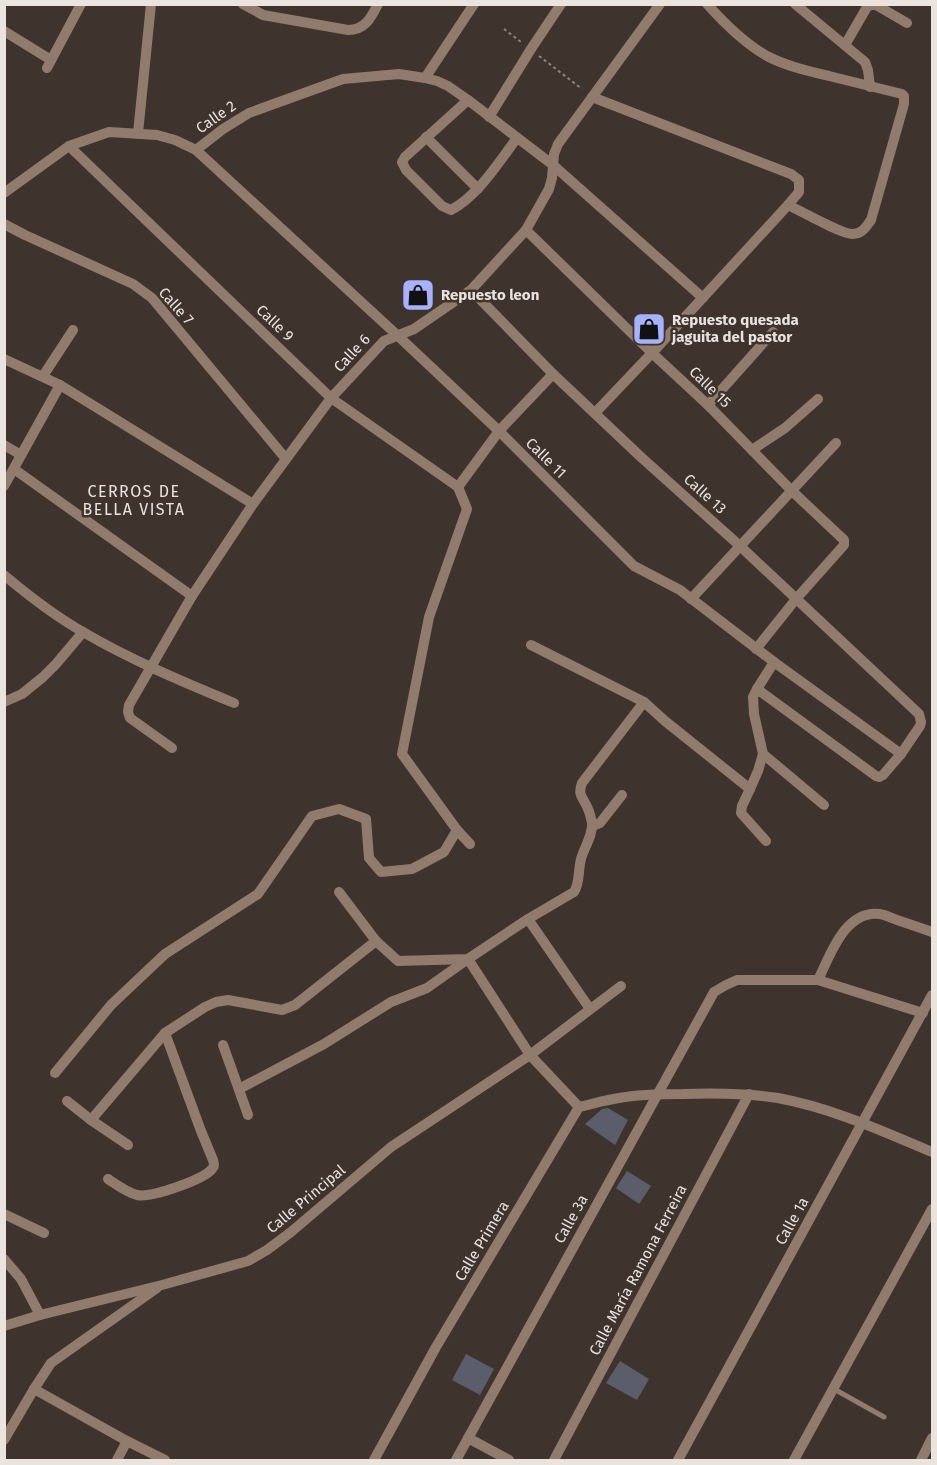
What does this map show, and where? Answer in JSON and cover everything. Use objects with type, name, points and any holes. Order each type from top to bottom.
[{"type":"street","points":[[4,32],[49,64],[81,4]]},
{"type":"street","points":[[138,133],[151,4]]},
{"type":"street","points":[[243,4],[263,15],[348,30],[361,28],[367,23],[378,4]]},
{"type":"street","points":[[425,78],[474,4]]},
{"type":"street","points":[[489,117],[561,4]]},
{"type":"street","points":[[706,4],[743,38],[780,62],[902,94],[905,100],[871,220],[863,231],[852,235],[788,205]]},
{"type":"street","name":"Calle 6","points":[[172,748],[130,718],[128,712],[129,705],[192,596],[253,504],[331,398],[384,341],[414,329],[471,290],[526,230],[549,189],[554,154],[558,144],[657,5]]},
{"type":"street","points":[[845,45],[867,7],[871,5],[876,5],[907,23]]},
{"type":"street","points":[[801,7],[865,62],[870,87]]},
{"type":"street","name":"Calle 2","points":[[4,193],[69,146],[109,132],[157,135],[196,150],[249,113],[343,79],[399,74],[437,81],[468,100],[553,165],[703,298]]},
{"type":"street","points":[[591,97],[792,174],[799,180],[798,192],[788,205],[595,413]]},
{"type":"street","points":[[468,100],[402,162],[405,170],[442,206],[451,210],[478,189],[517,138]]},
{"type":"street","points":[[426,137],[478,189]]},
{"type":"street","name":"Calle 9","points":[[69,146],[331,398],[458,487]]},
{"type":"street","name":"Calle 11","points":[[196,150],[397,335],[634,566],[680,590],[900,754]]},
{"type":"street","name":"Calle 7","points":[[4,224],[133,284],[152,298],[286,459]]},
{"type":"street","name":"Calle 15","points":[[526,230],[844,540],[844,545],[796,598]]},
{"type":"street","name":"Calle 13","points":[[471,290],[553,374],[919,714],[920,726],[900,754]]},
{"type":"street","points":[[43,376],[73,330]]},
{"type":"street","points":[[708,405],[773,332]]},
{"type":"street","points":[[4,359],[60,385],[253,504]]},
{"type":"street","points":[[470,844],[457,830],[402,754],[429,617],[467,509],[458,487],[498,431],[553,374]]},
{"type":"street","points":[[4,486],[60,385]]},
{"type":"street","points":[[752,450],[784,428],[818,399]]},
{"type":"street","points":[[691,599],[836,443]]},
{"type":"street","points":[[4,445],[21,455]]},
{"type":"street","points":[[14,469],[192,596]]},
{"type":"street","points":[[4,575],[55,615],[83,632],[150,668],[234,703]]},
{"type":"street","points":[[756,648],[796,598]]},
{"type":"street","points":[[4,702],[22,694],[43,677],[83,632]]},
{"type":"street","points":[[531,645],[644,702],[750,789]]},
{"type":"street","points":[[766,841],[741,813],[763,754],[754,714],[753,698],[774,662]]},
{"type":"street","points":[[757,689],[876,776],[883,775],[900,754]]},
{"type":"street","points":[[239,1089],[324,1044],[391,1002],[427,988],[528,919],[574,892],[592,826],[588,808],[580,791],[582,783],[644,702]]},
{"type":"street","points":[[763,754],[824,805]]},
{"type":"street","points":[[592,826],[600,823],[622,795]]},
{"type":"street","points":[[55,1073],[111,1005],[165,954],[258,894],[312,816],[339,809],[366,819],[369,858],[381,872],[412,869],[444,852],[457,830]]},
{"type":"street","points":[[339,892],[376,942],[398,961],[468,959]]},
{"type":"street","points":[[923,1013],[818,980],[840,937],[847,926],[857,918],[880,914],[933,932]]},
{"type":"street","points":[[528,919],[590,1009]]},
{"type":"street","points":[[91,1120],[165,1033],[205,1007],[228,1000],[282,1010],[295,1005],[376,942]]},
{"type":"street","points":[[468,959],[530,1055],[579,1107],[620,1098],[657,1095],[710,1093],[777,1098],[864,1122],[933,1152]]},
{"type":"street","name":"Calle 3a","points":[[456,1461],[714,992],[737,980],[818,980]]},
{"type":"street","name":"Calle Principal","points":[[4,1326],[248,1261],[291,1232],[391,1147],[530,1055],[621,986]]},
{"type":"street","name":"Calle 1a","points":[[678,1461],[933,995]]},
{"type":"street","points":[[108,1179],[124,1190],[150,1196],[187,1184],[211,1170],[214,1165],[165,1033]]},
{"type":"street","points":[[223,1045],[248,1115]]},
{"type":"street","name":"Calle María Ramona Ferreira","points":[[554,1461],[749,1095]]},
{"type":"street","points":[[67,1101],[128,1145]]},
{"type":"street","name":"Calle Primera","points":[[374,1461],[436,1347],[579,1107]]},
{"type":"street","points":[[794,1461],[933,1209]]},
{"type":"street","points":[[4,1214],[44,1233]]},
{"type":"street","points":[[4,1259],[21,1279],[40,1315]]},
{"type":"street","points":[[4,1440],[51,1363],[162,1285]]},
{"type":"street","points":[[34,1389],[165,1461]]},
{"type":"street","points":[[468,1438],[509,1461]]},
{"type":"street","points":[[921,1461],[933,1438]]},
{"type":"street","points":[[117,1461],[127,1441]]},
{"type":"lane","points":[[834,1389],[884,1417]]},
{"type":"path","points":[[504,29],[591,97]]},
{"type":"building","points":[[608,1108],[628,1120],[615,1145],[585,1124],[602,1109]]},
{"type":"building","points":[[627,1171],[651,1186],[639,1204],[616,1188]]},
{"type":"building","points":[[466,1354],[494,1369],[480,1395],[452,1380]]},
{"type":"building","points":[[620,1361],[649,1379],[637,1400],[606,1383]]},
{"type":"place","name":"Repuesto leon","points":[[418,295]]},
{"type":"place","name":"Repuesto quesada jaguita del pastor","points":[[649,329]]},
{"type":"district","name":"CERROS DE BELLA VISTA","points":[[134,500]]}]
